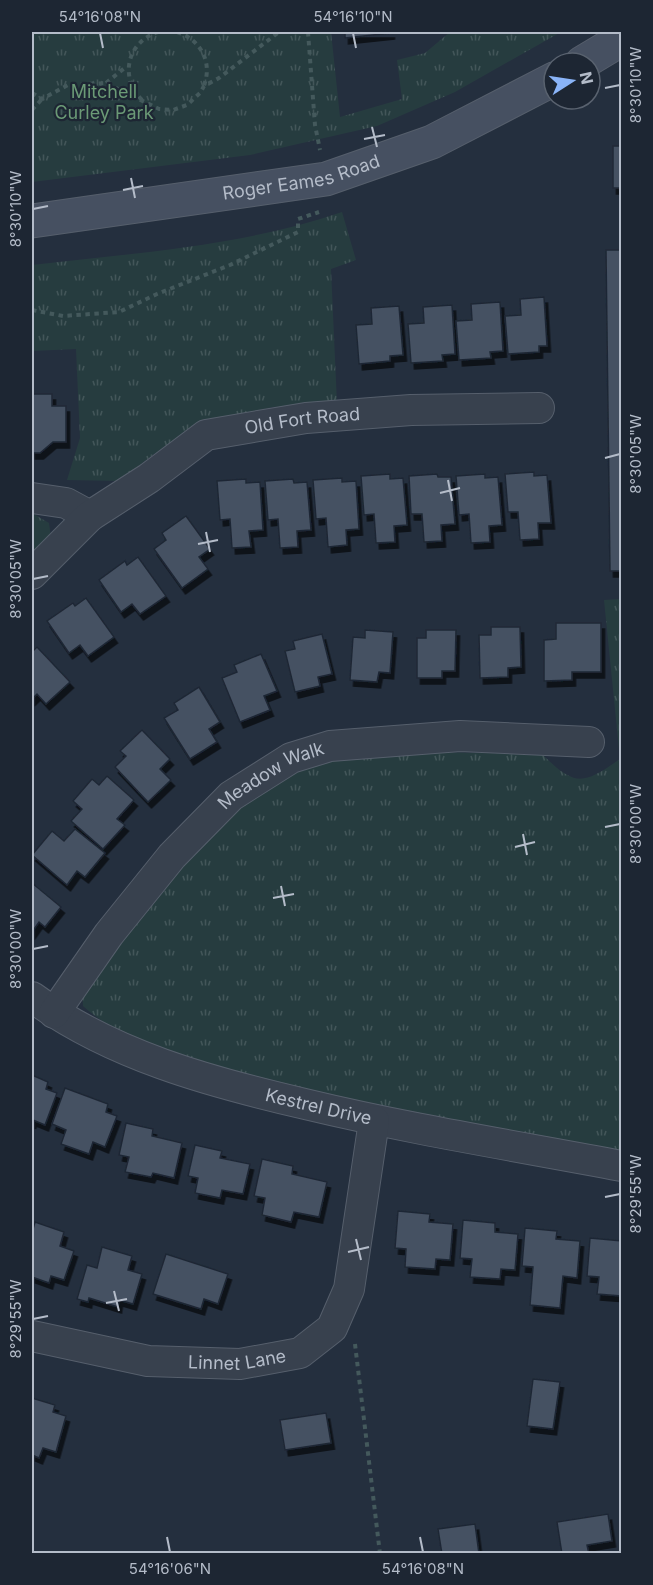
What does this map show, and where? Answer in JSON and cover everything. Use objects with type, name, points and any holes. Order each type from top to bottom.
[{"type":"main road","points":[[602,51],[621,39]]},
{"type":"main road","name":"Roger Eames Road","points":[[32,221],[327,179],[432,142],[542,85]]},
{"type":"street","name":"Old Fort Road","points":[[32,574],[90,516],[149,478],[206,435],[306,418],[411,410],[539,408]]},
{"type":"street","points":[[32,498],[66,502],[90,516]]},
{"type":"street","name":"Meadow Walk","points":[[43,1005],[109,934],[172,856],[231,796],[291,758],[330,746],[460,736],[589,742]]},
{"type":"street","name":"Kestrel Drive","points":[[43,1005],[126,1050],[221,1084],[374,1121],[621,1166]]},
{"type":"street","name":"Linnet Lane","points":[[32,1336],[148,1361],[240,1364],[300,1353],[332,1328],[349,1288],[374,1121]]},
{"type":"path","points":[[144,103],[134,93],[129,80],[128,66],[132,51],[141,40],[158,32]]},
{"type":"path","points":[[32,110],[42,99],[68,85],[106,83],[159,109],[173,110],[187,105],[204,86],[207,64],[201,48],[186,34],[177,32]]},
{"type":"path","points":[[204,86],[219,78],[279,32]]},
{"type":"path","points":[[32,310],[63,316],[119,312],[157,294],[230,266],[298,232],[298,219],[332,208],[315,125],[308,32]]},
{"type":"path","points":[[106,83],[128,66]]},
{"type":"path","points":[[32,93],[42,99]]},
{"type":"path","points":[[332,1328],[356,1344],[380,1554]]},
{"type":"green space","name":"Mitchell Curley Park","points":[[32,32],[331,32],[340,117],[402,99],[397,60],[425,53],[450,32],[561,32],[455,92],[377,126],[250,155],[32,182]]},
{"type":"green space","points":[[342,212],[356,260],[331,269],[337,404],[273,407],[199,425],[154,454],[119,481],[67,480],[80,438],[76,349],[32,351],[32,265],[228,241],[304,224]]},
{"type":"green space","points":[[32,513],[49,523],[51,538],[32,561]]},
{"type":"green space","points":[[621,599],[621,1151],[391,1108],[210,1064],[164,1050],[120,1032],[83,1006],[82,992],[159,888],[257,790],[292,767],[342,758],[423,752],[542,754],[563,772],[580,779],[597,774],[620,759],[604,600]]},
{"type":"building","points":[[345,32],[391,32],[391,33],[345,38]]},
{"type":"building","points":[[613,146],[622,146],[622,188],[613,188]]},
{"type":"building","points":[[606,250],[622,250],[622,571],[610,571]]},
{"type":"building","points":[[544,297],[547,346],[539,346],[539,352],[508,354],[505,316],[521,315],[520,299]]},
{"type":"building","points":[[500,302],[503,351],[490,352],[491,358],[459,360],[456,321],[472,320],[471,304]]},
{"type":"building","points":[[452,305],[455,354],[442,355],[443,361],[411,363],[408,324],[424,323],[423,307]]},
{"type":"building","points":[[399,306],[403,355],[390,356],[390,361],[359,364],[356,325],[372,324],[371,308]]},
{"type":"building","points":[[32,394],[52,394],[52,406],[66,406],[66,442],[53,442],[40,453],[32,453]]},
{"type":"building","points":[[534,472],[534,476],[547,475],[551,523],[538,523],[539,539],[520,540],[518,512],[508,512],[505,474]]},
{"type":"building","points":[[390,474],[390,479],[403,478],[407,525],[394,526],[395,542],[376,543],[374,514],[364,515],[361,476]]},
{"type":"building","points":[[437,474],[438,477],[451,477],[455,524],[441,525],[442,541],[424,542],[422,514],[411,514],[409,476]]},
{"type":"building","points":[[485,474],[485,478],[498,477],[502,525],[489,526],[490,542],[471,543],[469,514],[459,515],[456,476]]},
{"type":"building","points":[[342,478],[342,482],[356,481],[359,529],[346,530],[347,545],[328,547],[326,518],[316,519],[313,480]]},
{"type":"building","points":[[246,479],[246,483],[260,482],[263,530],[249,531],[251,547],[232,548],[230,519],[220,520],[217,481]]},
{"type":"building","points":[[293,479],[294,483],[307,482],[311,530],[297,531],[298,547],[280,548],[278,519],[268,520],[265,481]]},
{"type":"building","points":[[186,516],[210,549],[199,557],[208,569],[182,588],[154,549],[166,540],[162,533]]},
{"type":"building","points":[[138,557],[166,596],[140,614],[132,604],[121,612],[99,580],[125,561],[127,565]]},
{"type":"building","points":[[86,598],[114,637],[88,656],[80,645],[69,653],[47,621],[73,603],[75,606]]},
{"type":"building","points":[[556,623],[601,623],[601,672],[572,672],[572,680],[544,681],[544,640],[556,639]]},
{"type":"building","points":[[491,627],[520,627],[521,667],[508,668],[508,677],[480,678],[479,635],[491,635]]},
{"type":"building","points":[[365,630],[393,632],[390,673],[379,672],[377,682],[350,680],[353,637],[365,638]]},
{"type":"building","points":[[426,630],[456,630],[455,671],[442,671],[442,678],[417,678],[417,638],[426,638]]},
{"type":"building","points":[[322,634],[332,674],[318,677],[320,686],[295,692],[285,651],[295,649],[293,641]]},
{"type":"building","points":[[37,647],[70,682],[46,704],[37,694],[32,699],[32,652]]},
{"type":"building","points":[[261,654],[277,691],[264,696],[270,710],[240,722],[222,678],[237,672],[234,665]]},
{"type":"building","points":[[199,687],[220,722],[209,729],[217,742],[190,759],[164,718],[178,710],[174,703]]},
{"type":"building","points":[[142,730],[170,759],[160,769],[171,780],[148,802],[115,767],[126,756],[120,751]]},
{"type":"building","points":[[107,776],[134,800],[117,819],[125,825],[103,849],[71,821],[82,809],[73,801],[92,779],[99,785]]},
{"type":"building","points":[[75,829],[105,853],[85,877],[77,871],[67,885],[32,855],[52,831],[64,841]]},
{"type":"building","points":[[32,883],[61,907],[45,927],[39,922],[32,932]]},
{"type":"building","points":[[32,1075],[48,1082],[46,1089],[57,1093],[45,1125],[33,1120],[32,1123]]},
{"type":"building","points":[[65,1088],[108,1104],[106,1112],[117,1116],[105,1147],[93,1142],[89,1154],[61,1144],[66,1130],[52,1124]]},
{"type":"building","points":[[126,1123],[153,1129],[152,1136],[182,1143],[174,1178],[153,1173],[151,1177],[125,1172],[129,1157],[119,1155]]},
{"type":"building","points":[[195,1145],[222,1151],[220,1158],[250,1164],[243,1194],[222,1190],[220,1198],[195,1193],[198,1178],[188,1176]]},
{"type":"building","points":[[262,1159],[293,1166],[292,1174],[327,1182],[319,1217],[294,1212],[291,1222],[262,1215],[265,1198],[254,1196]]},
{"type":"building","points":[[398,1211],[430,1214],[429,1222],[453,1224],[450,1260],[436,1259],[435,1269],[405,1267],[406,1249],[395,1248]]},
{"type":"building","points":[[463,1220],[495,1223],[495,1232],[518,1234],[515,1270],[501,1269],[500,1279],[470,1277],[472,1259],[460,1258]]},
{"type":"building","points":[[35,1222],[64,1232],[60,1246],[74,1251],[64,1280],[51,1276],[49,1283],[32,1277],[32,1233]]},
{"type":"building","points":[[525,1228],[557,1231],[556,1239],[580,1241],[577,1278],[563,1276],[560,1308],[530,1305],[533,1267],[522,1266]]},
{"type":"building","points":[[590,1238],[622,1241],[622,1296],[597,1294],[599,1277],[587,1276]]},
{"type":"building","points":[[102,1247],[132,1256],[128,1270],[142,1274],[133,1304],[119,1300],[118,1307],[89,1298],[88,1302],[77,1299],[87,1265],[97,1268]]},
{"type":"building","points":[[166,1254],[228,1274],[218,1304],[204,1299],[201,1309],[153,1294]]},
{"type":"building","points":[[533,1379],[560,1382],[553,1429],[527,1426]]},
{"type":"building","points":[[32,1398],[55,1405],[53,1412],[66,1416],[56,1452],[43,1448],[39,1458],[32,1455]]},
{"type":"building","points":[[326,1413],[331,1443],[285,1450],[280,1420]]},
{"type":"building","points":[[608,1514],[612,1541],[587,1545],[589,1554],[562,1554],[557,1522]]},
{"type":"building","points":[[475,1524],[479,1554],[442,1554],[438,1529]]}]
